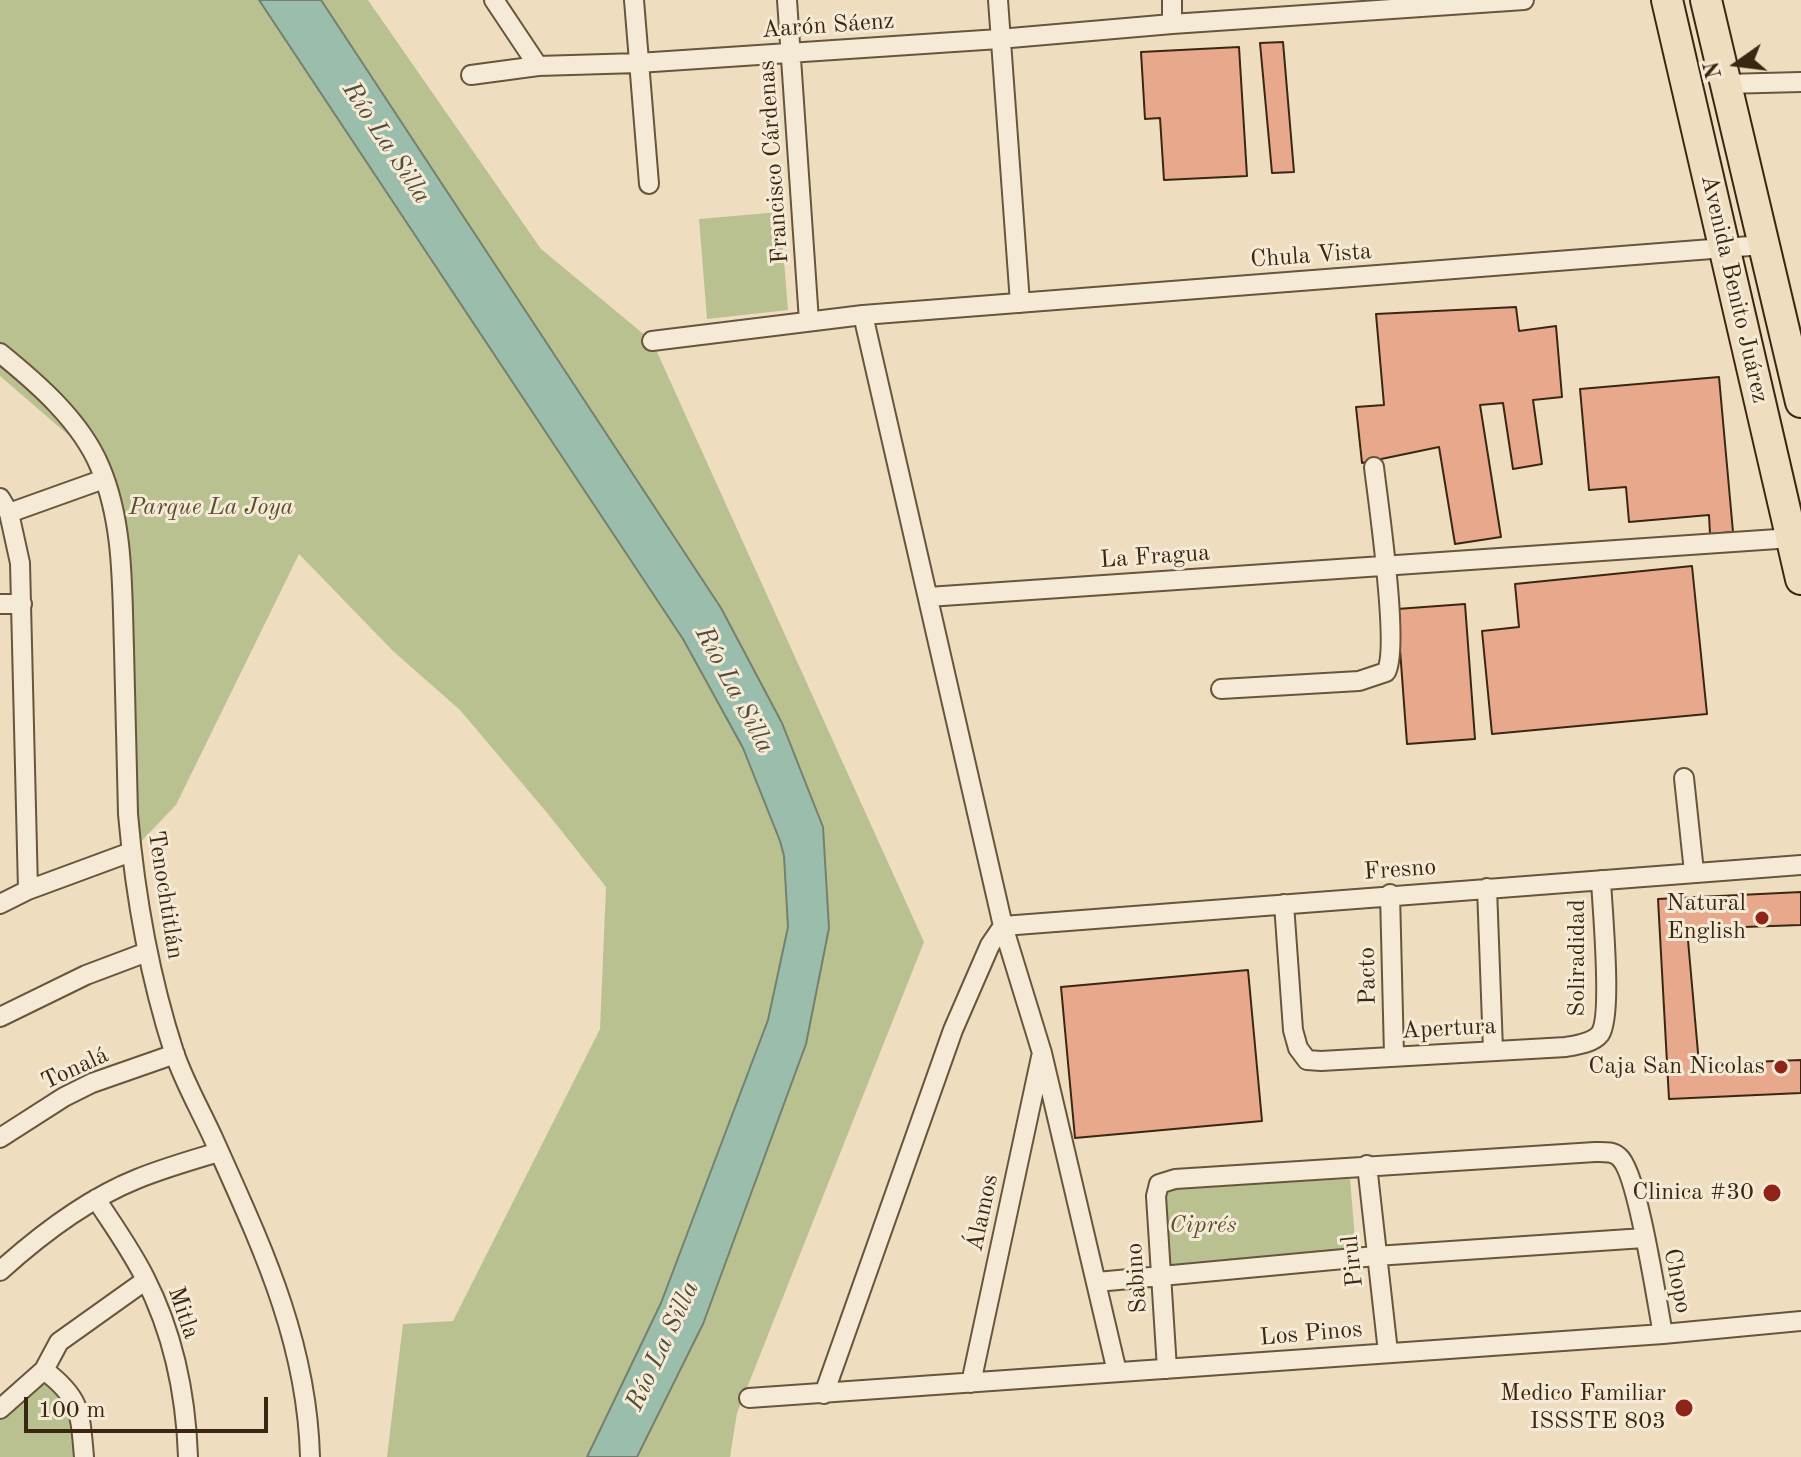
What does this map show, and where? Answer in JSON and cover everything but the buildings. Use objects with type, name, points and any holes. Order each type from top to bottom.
[{"type":"main road","name":"Avenida Benito Juárez","points":[[1667,0],[1801,579]]},
{"type":"main road","name":"Avenida Benito Juárez","points":[[1706,0],[1763,245],[1799,383]]},
{"type":"street","points":[[494,0],[538,66]]},
{"type":"street","points":[[634,0],[649,184]]},
{"type":"street","name":"Francisco Cárdenas","points":[[787,0],[809,321]]},
{"type":"street","points":[[998,0],[1020,303]]},
{"type":"street","points":[[1172,0],[1172,24]]},
{"type":"street","name":"Aarón Sáenz","points":[[471,75],[538,66],[790,53],[1524,0]]},
{"type":"street","points":[[1725,84],[1801,82]]},
{"type":"street","name":"Chula Vista","points":[[863,315],[1763,245]]},
{"type":"street","points":[[652,341],[863,315],[1003,926],[1042,1053],[1117,1372]]},
{"type":"street","name":"Tenochtitlán","points":[[0,353],[34,381],[62,412],[95,458],[104,479],[120,554],[131,852],[147,952],[175,1054],[268,1261],[289,1321],[305,1386],[310,1457]]},
{"type":"street","points":[[1221,689],[1359,681],[1386,672],[1392,648],[1374,467]]},
{"type":"street","points":[[28,890],[22,604],[18,550],[4,505],[104,479]]},
{"type":"street","name":"La Fragua","points":[[928,597],[1792,538]]},
{"type":"street","points":[[0,604],[22,604]]},
{"type":"street","points":[[1684,778],[1694,872]]},
{"type":"street","points":[[0,904],[28,890],[131,852]]},
{"type":"street","name":"Fresno","points":[[1003,926],[1390,894],[1801,865]]},
{"type":"street","name":"Soliradidad","points":[[1599,1036],[1606,998],[1601,880]]},
{"type":"street","points":[[1487,888],[1493,1050]]},
{"type":"street","name":"Pacto","points":[[1390,894],[1394,1055]]},
{"type":"street","name":"Apertura","points":[[1284,904],[1293,1030],[1301,1054],[1312,1061],[1566,1047],[1599,1036]]},
{"type":"street","points":[[824,1394],[953,1030],[990,945],[1003,926]]},
{"type":"street","points":[[0,1017],[73,980],[147,952]]},
{"type":"street","name":"Álamos","points":[[971,1383],[1042,1053]]},
{"type":"street","name":"Tonalá","points":[[0,1138],[92,1083],[175,1054]]},
{"type":"street","points":[[0,1271],[53,1228],[96,1199],[136,1179],[219,1152]]},
{"type":"street","points":[[1097,1282],[1376,1256],[1644,1238],[1628,1172],[1624,1162],[1614,1153],[1367,1165]]},
{"type":"street","name":"Sabino","points":[[1167,1369],[1156,1196],[1159,1184],[1175,1179],[1367,1165]]},
{"type":"street","name":"Pirul","points":[[1367,1165],[1388,1352]]},
{"type":"street","name":"Mitla","points":[[96,1199],[146,1280],[161,1318],[183,1397],[188,1457]]},
{"type":"street","name":"Chopo","points":[[1644,1238],[1663,1334]]},
{"type":"street","points":[[0,1409],[44,1370],[59,1342],[146,1280]]},
{"type":"street","name":"Los Pinos","points":[[749,1398],[1663,1334],[1801,1321]]},
{"type":"street","points":[[44,1370],[68,1389],[74,1399],[81,1424],[84,1457]]},
{"type":"green space","name":"Parque La Joya","points":[[0,0],[368,0],[541,249],[652,341],[924,942],[737,1413],[730,1457],[387,1457],[403,1324],[453,1321],[600,1029],[606,887],[460,710],[393,651],[299,554],[176,805],[131,852],[122,582],[95,458],[0,376]]},
{"type":"green space","points":[[780,212],[788,310],[707,319],[699,219]]},
{"type":"green space","name":"Ciprés","points":[[1350,1179],[1356,1250],[1167,1270],[1159,1189]]},
{"type":"green space","points":[[44,1370],[68,1389],[84,1457],[0,1457],[0,1409]]},
{"type":"water","name":"Río La Silla","points":[[259,0],[321,0],[721,608],[782,723],[823,827],[829,928],[806,1044],[703,1324],[637,1457],[587,1457],[661,1303],[768,1020],[788,927],[784,856],[743,748],[683,639]]},
{"type":"place","name":"Natural English","points":[[1762,918]]},
{"type":"place","name":"Caja San Nicolas","points":[[1781,1067]]},
{"type":"place","name":"Clinica #30","points":[[1772,1193]]},
{"type":"place","name":"Medico Familiar ISSSTE 803","points":[[1684,1408]]}]
